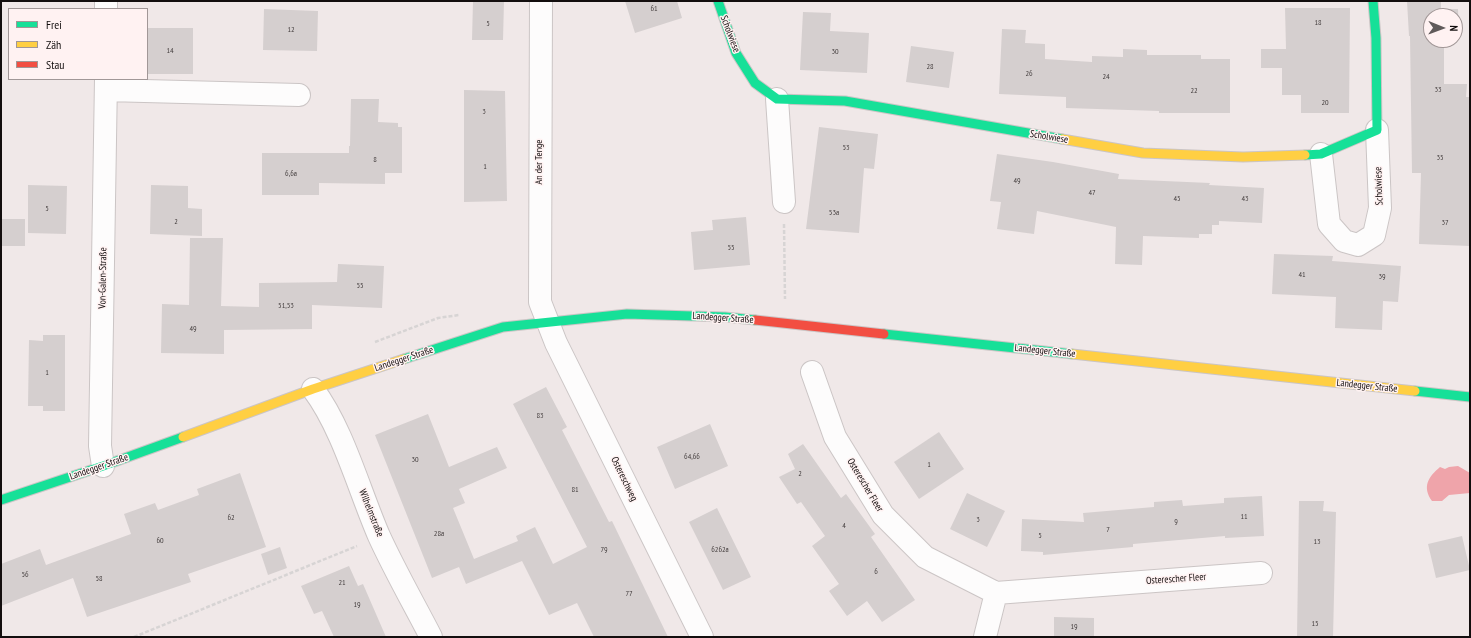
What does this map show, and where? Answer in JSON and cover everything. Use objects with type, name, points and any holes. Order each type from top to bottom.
[{"type":"main road","name":"Scholwiese","points":[[718,1],[736,53],[755,82],[777,98],[845,101],[1143,153],[1243,156],[1321,154],[1377,130],[1376,38],[1373,1]]},
{"type":"main road","name":"Landegger Straße","points":[[1,500],[103,466],[313,389],[503,328],[546,321],[627,314],[725,317],[1470,397]]},
{"type":"street","name":"An der Tenge","points":[[541,1],[538,280],[540,302],[546,321]]},
{"type":"street","name":"Von-Galen-Straße","points":[[103,466],[100,446],[106,84],[299,95]]},
{"type":"street","points":[[777,98],[784,202]]},
{"type":"street","name":"Scholwiese","points":[[1321,154],[1329,224],[1344,241],[1358,245],[1374,235],[1380,208],[1377,130]]},
{"type":"street","name":"Ostereschweg","points":[[546,321],[702,637]]},
{"type":"street","name":"Osterescher Fleer","points":[[812,372],[835,436],[883,515],[925,557],[996,593],[1261,573]]},
{"type":"street","name":"Wilhelmstraße","points":[[313,389],[323,403],[357,479],[380,537],[431,637]]},
{"type":"street","points":[[985,637],[996,593]]},
{"type":"path","points":[[784,202],[785,304]]},
{"type":"path","points":[[372,343],[438,318],[462,314]]},
{"type":"path","points":[[134,637],[380,537]]},
{"type":"shaded area","points":[[1458,466],[1470,473],[1470,493],[1449,495],[1442,501],[1432,501],[1427,491],[1427,487],[1432,475],[1440,467],[1445,469]]},
{"type":"building","points":[[473,1],[504,1],[503,40],[472,40]]},
{"type":"building","points":[[625,1],[677,1],[682,18],[635,33]]},
{"type":"building","points":[[1407,1],[1441,1],[1441,8],[1423,8],[1423,48],[1444,48],[1444,84],[1467,84],[1466,97],[1470,97],[1470,246],[1419,244],[1421,173],[1412,173]]},
{"type":"building","points":[[1285,8],[1350,8],[1349,113],[1301,113],[1301,95],[1282,95],[1282,68],[1261,68],[1261,49],[1286,49]]},
{"type":"building","points":[[264,9],[318,11],[317,51],[263,50]]},
{"type":"building","points":[[803,12],[831,13],[830,31],[869,33],[867,73],[800,70]]},
{"type":"building","points":[[148,28],[193,28],[193,74],[148,74]]},
{"type":"building","points":[[1002,29],[1026,30],[1025,43],[1045,44],[1045,59],[1092,62],[1092,56],[1123,57],[1123,49],[1147,50],[1147,55],[1201,55],[1201,59],[1230,59],[1230,113],[1159,113],[1159,111],[1066,108],[1066,97],[999,94]]},
{"type":"building","points":[[911,46],[954,52],[949,88],[906,82]]},
{"type":"building","points":[[464,90],[505,91],[507,201],[464,202]]},
{"type":"building","points":[[351,99],[379,99],[378,122],[398,123],[398,127],[402,127],[402,173],[385,173],[385,184],[319,183],[319,195],[262,195],[262,153],[349,153]]},
{"type":"building","points":[[819,127],[878,134],[874,169],[864,168],[859,233],[806,229]]},
{"type":"building","points":[[997,154],[1119,174],[1118,179],[1210,183],[1209,185],[1264,188],[1262,223],[1219,221],[1219,225],[1212,225],[1212,234],[1199,234],[1199,238],[1143,236],[1142,265],[1115,264],[1116,227],[1037,211],[1034,234],[997,229],[1001,202],[990,201]]},
{"type":"building","points":[[28,185],[67,186],[66,234],[28,233]]},
{"type":"building","points":[[151,185],[188,186],[188,208],[202,209],[202,236],[150,234]]},
{"type":"building","points":[[746,217],[750,265],[694,270],[691,232],[713,230],[712,220]]},
{"type":"building","points":[[1,219],[25,219],[25,246],[1,246]]},
{"type":"building","points":[[190,238],[223,238],[221,306],[259,307],[259,283],[337,282],[338,264],[384,266],[382,308],[312,305],[312,329],[224,330],[224,354],[161,353],[162,304],[189,305]]},
{"type":"building","points":[[1274,254],[1333,256],[1332,261],[1401,266],[1398,302],[1383,301],[1382,330],[1335,328],[1336,297],[1272,294]]},
{"type":"building","points":[[43,335],[65,335],[65,411],[43,411],[43,406],[28,406],[29,340],[43,341]]},
{"type":"building","points":[[546,387],[567,427],[562,430],[609,522],[612,521],[668,637],[594,637],[577,603],[549,615],[522,561],[466,584],[459,567],[432,578],[375,435],[428,414],[449,467],[497,447],[507,468],[459,489],[465,503],[453,508],[474,559],[518,541],[516,536],[535,527],[553,564],[587,547],[513,404]]},
{"type":"building","points":[[710,424],[728,466],[675,489],[657,447]]},
{"type":"building","points":[[939,432],[964,469],[919,499],[894,462]]},
{"type":"building","points":[[803,444],[841,498],[846,494],[875,534],[871,537],[915,600],[882,622],[867,601],[847,616],[829,591],[839,584],[812,546],[825,536],[801,502],[797,504],[779,477],[795,469],[788,454]]},
{"type":"building","points":[[240,473],[266,547],[188,574],[191,582],[87,617],[73,578],[1,606],[1,564],[40,549],[46,565],[131,534],[124,514],[155,503],[158,510],[199,495],[197,489]]},
{"type":"building","points":[[967,493],[1005,511],[987,547],[950,529]]},
{"type":"building","points":[[1262,496],[1264,536],[1225,538],[1225,536],[1133,544],[1133,547],[1043,555],[1043,552],[1021,551],[1022,519],[1084,522],[1083,513],[1154,507],[1154,502],[1182,500],[1183,506],[1224,503],[1224,498]]},
{"type":"building","points":[[1299,501],[1324,501],[1323,511],[1336,512],[1333,637],[1297,637]]},
{"type":"building","points":[[717,508],[751,577],[723,590],[689,522]]},
{"type":"building","points":[[1462,536],[1470,570],[1436,578],[1428,544]]},
{"type":"building","points":[[280,547],[287,568],[268,575],[261,554]]},
{"type":"building","points":[[349,566],[358,586],[363,584],[386,637],[334,637],[322,611],[314,614],[301,586]]},
{"type":"building","points":[[1054,617],[1094,618],[1094,637],[1054,637]]},
{"type":"traffic: fast","points":[[718,1],[736,53],[755,83],[777,99],[845,101],[1062,139]]},
{"type":"traffic: fast","points":[[1305,155],[1321,154],[1377,130],[1376,38],[1373,1]]},
{"type":"traffic: fast","points":[[404,359],[503,327],[627,314],[725,317],[755,320]]},
{"type":"traffic: fast","points":[[884,334],[1072,354]]},
{"type":"traffic: fast","points":[[1415,391],[1470,397]]},
{"type":"traffic: fast","points":[[1,500],[103,466],[183,437]]},
{"type":"traffic: slow","points":[[1062,139],[1143,153],[1243,157],[1305,155]]},
{"type":"traffic: slow","points":[[1072,354],[1415,391]]},
{"type":"traffic: slow","points":[[183,437],[313,389],[404,359]]},
{"type":"traffic: jam","points":[[755,320],[884,334]]}]
